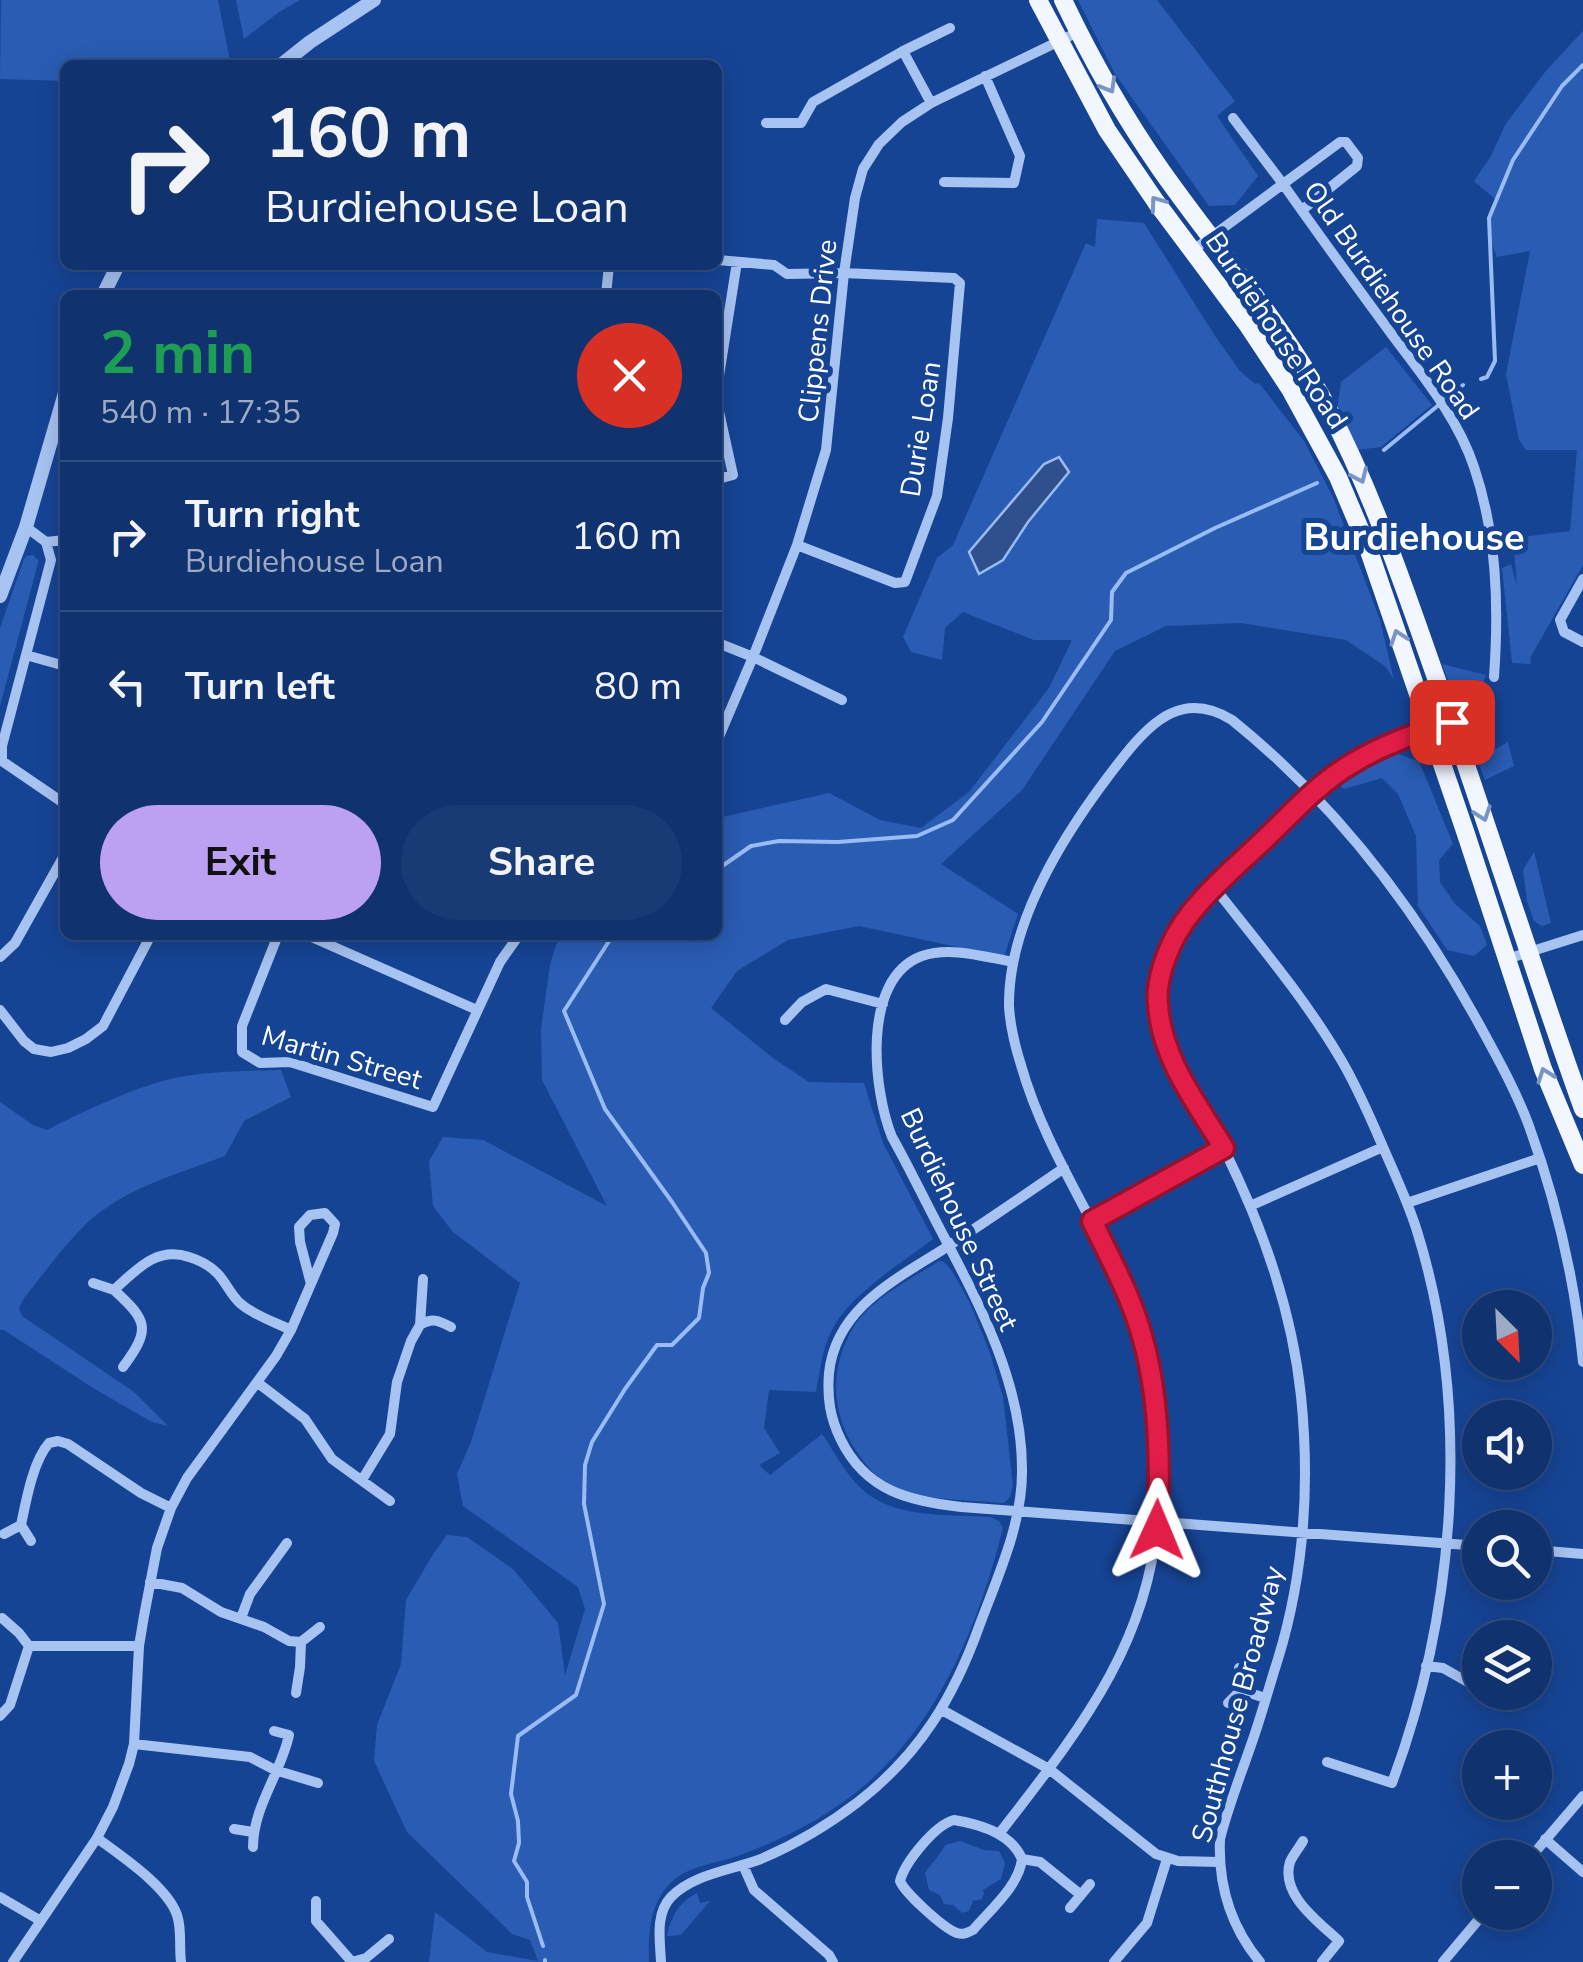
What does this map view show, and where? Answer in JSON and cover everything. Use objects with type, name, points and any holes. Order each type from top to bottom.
[{"type":"main road","name":"Burdiehouse Road","points":[[1038,0],[1108,130],[1247,324],[1290,389],[1338,477],[1368,548],[1543,1069],[1583,1165]]},
{"type":"main road","name":"Burdiehouse Road","points":[[1063,0],[1078,32],[1160,168],[1288,344],[1344,440],[1388,543],[1580,1088],[1583,1108]]},
{"type":"street","points":[[287,60],[374,0]]},
{"type":"street","points":[[766,123],[801,123],[813,102],[950,28]]},
{"type":"street","name":"Clippens Drive","points":[[722,729],[798,545],[826,450],[844,273],[855,198],[864,168],[879,144],[902,122],[931,103],[1078,32]]},
{"type":"street","points":[[903,50],[931,103]]},
{"type":"street","points":[[944,182],[1014,183],[1020,156],[984,76]]},
{"type":"street","name":"Old Burdiehouse Road","points":[[1233,118],[1435,392],[1461,436],[1474,466],[1492,533],[1497,594],[1494,677]]},
{"type":"street","points":[[1283,184],[1340,142],[1346,142],[1358,158],[1357,166],[1302,210]]},
{"type":"street","name":"Old Burdiehouse Road","points":[[1192,251],[1283,184]]},
{"type":"street","points":[[722,260],[774,265],[787,274],[844,273]]},
{"type":"street","points":[[722,357],[737,262]]},
{"type":"street","name":"Durie Loan","points":[[798,545],[894,583],[905,582],[938,496],[960,284],[954,278],[844,273]]},
{"type":"street","points":[[0,596],[26,527],[60,411]]},
{"type":"street","points":[[722,430],[733,475],[722,478]]},
{"type":"street","points":[[26,527],[46,542],[51,560],[2,746],[1,763],[60,801]]},
{"type":"street","points":[[46,542],[60,541]]},
{"type":"street","points":[[1583,580],[1560,620],[1564,632],[1583,642]]},
{"type":"street","points":[[722,645],[842,700]]},
{"type":"street","points":[[26,655],[60,665]]},
{"type":"street","points":[[999,1834],[1094,1707],[1126,1644],[1152,1559],[1158,1522],[1156,1417],[1148,1361],[1132,1307],[1030,1098],[1015,1045],[1009,1004],[1013,962],[1040,885],[1100,787],[1158,720],[1172,712],[1197,708],[1220,713],[1243,729],[1362,848],[1428,936],[1507,1077],[1528,1123],[1570,1264],[1583,1362]]},
{"type":"street","name":"Southhouse Broadway","points":[[1260,1962],[1231,1916],[1222,1887],[1220,1839],[1279,1656],[1294,1593],[1303,1534],[1304,1426],[1294,1347],[1270,1257],[1224,1148],[1173,1065],[1162,1035],[1157,1002],[1160,975],[1172,943],[1214,888],[1334,774],[1390,742],[1452,722]]},
{"type":"street","points":[[0,957],[16,943],[60,863]]},
{"type":"street","points":[[1214,888],[1300,996],[1343,1062],[1418,1232],[1444,1359],[1451,1472],[1447,1543],[1426,1666],[1402,1757],[1392,1783],[1327,1762]]},
{"type":"street","points":[[1507,959],[1583,934]]},
{"type":"street","points":[[0,1010],[34,1049],[51,1052],[77,1044],[103,1026],[148,940]]},
{"type":"street","name":"Martin Street","points":[[276,940],[242,1026],[242,1052],[260,1063],[290,1062],[432,1107],[477,1010]]},
{"type":"street","points":[[317,940],[477,1010],[515,940]]},
{"type":"street","points":[[336,949],[340,940]]},
{"type":"street","name":"Burdiehouse Street","points":[[662,1962],[661,1914],[672,1896],[693,1882],[743,1866],[809,1836],[889,1778],[915,1748],[953,1691],[1007,1549],[1018,1511],[1022,1472],[1013,1402],[984,1315],[884,1118],[876,1069],[886,992],[912,960],[935,952],[951,952],[1013,962]]},
{"type":"street","points":[[785,1020],[802,1002],[826,989],[883,1004]]},
{"type":"street","points":[[1250,1206],[1383,1147]]},
{"type":"street","points":[[1092,1221],[1224,1148]]},
{"type":"street","points":[[1407,1203],[1540,1158]]},
{"type":"street","points":[[1064,1168],[873,1295],[850,1318],[830,1364],[828,1399],[846,1450],[866,1475],[899,1495],[961,1507],[1462,1544]]},
{"type":"street","points":[[311,1284],[299,1226],[310,1215],[325,1213],[334,1224],[334,1232]]},
{"type":"street","points":[[13,1962],[97,1838],[113,1807],[134,1744],[139,1646],[162,1530],[171,1508],[291,1330],[342,1214]]},
{"type":"street","points":[[114,1290],[158,1256],[184,1255],[217,1273],[240,1304],[291,1330]]},
{"type":"street","points":[[362,1480],[390,1434],[398,1382],[420,1325],[423,1280]]},
{"type":"street","points":[[93,1283],[114,1290],[133,1307],[142,1325],[141,1342],[123,1367]]},
{"type":"street","points":[[420,1325],[435,1319],[451,1327]]},
{"type":"street","points":[[258,1383],[305,1419],[332,1459],[390,1501]]},
{"type":"street","points":[[30,1541],[21,1525],[28,1487],[48,1443],[68,1444],[141,1494],[171,1508]]},
{"type":"street","points":[[4,1534],[21,1525]]},
{"type":"street","points":[[240,1618],[250,1594],[287,1543]]},
{"type":"street","points":[[1552,1551],[1583,1554]]},
{"type":"street","points":[[150,1582],[182,1588],[222,1612],[301,1642]]},
{"type":"street","points":[[2,1618],[30,1646],[139,1646]]},
{"type":"street","points":[[296,1692],[301,1642],[320,1627]]},
{"type":"street","points":[[0,1716],[10,1705],[30,1646]]},
{"type":"street","points":[[1426,1666],[1443,1668],[1462,1679]]},
{"type":"street","points":[[1228,1703],[1240,1690],[1239,1668]]},
{"type":"street","points":[[1240,1690],[1265,1698]]},
{"type":"street","points":[[942,1710],[1049,1769],[1146,1848],[1167,1859],[1219,1862]]},
{"type":"street","points":[[253,1847],[253,1832],[289,1735],[274,1731]]},
{"type":"street","points":[[134,1744],[250,1757],[275,1770],[318,1782]]},
{"type":"street","points":[[1545,1840],[1583,1796]]},
{"type":"street","points":[[947,1821],[961,1821],[999,1834],[1020,1852],[1022,1859],[1011,1885],[968,1933],[954,1932],[906,1894],[900,1881],[904,1868],[947,1821]]},
{"type":"street","points":[[234,1829],[253,1832]]},
{"type":"street","points":[[97,1838],[165,1895],[176,1912],[181,1962]]},
{"type":"street","points":[[1303,1841],[1290,1864],[1292,1887],[1307,1911],[1339,1941],[1322,1962]]},
{"type":"street","points":[[1552,1846],[1583,1872]]},
{"type":"street","points":[[1022,1859],[1040,1862],[1081,1895]]},
{"type":"street","points":[[1114,1962],[1144,1929],[1167,1859]]},
{"type":"street","points":[[743,1866],[754,1890],[833,1962]]},
{"type":"street","points":[[1070,1908],[1090,1884]]},
{"type":"street","points":[[0,1898],[41,1920]]},
{"type":"street","points":[[316,1901],[316,1921],[352,1962],[366,1958],[389,1939]]},
{"type":"street","points":[[1444,1962],[1470,1930]]},
{"type":"shaded area","points":[[1,0],[218,0],[230,60],[60,60],[60,81],[0,79]]},
{"type":"shaded area","points":[[236,0],[300,0],[244,39]]},
{"type":"shaded area","points":[[1078,0],[1157,0],[1235,101],[1217,116],[1258,176],[1235,205],[1209,206],[1115,74]]},
{"type":"shaded area","points":[[1583,31],[1583,565],[1530,658],[1531,664],[1512,663],[1502,568],[1511,564],[1517,586],[1513,538],[1570,531],[1577,450],[1526,450],[1519,440],[1506,374],[1530,251],[1497,257],[1490,229],[1496,200],[1474,181],[1505,125],[1545,72]]},
{"type":"shaded area","points":[[1097,219],[1144,223],[1240,371],[1259,383],[1304,441],[1333,497],[1380,620],[1394,680],[1386,667],[1346,640],[1241,623],[1166,626],[1115,651],[1022,790],[941,864],[1018,914],[1004,957],[859,926],[788,940],[737,971],[711,1008],[809,1082],[864,1083],[883,1143],[933,1239],[878,1280],[840,1316],[826,1345],[816,1392],[769,1390],[764,1428],[780,1453],[759,1465],[770,1475],[822,1434],[853,1479],[878,1501],[909,1511],[999,1521],[1003,1528],[982,1599],[936,1700],[892,1759],[851,1796],[806,1826],[675,1879],[656,1906],[650,1928],[649,1962],[429,1962],[435,1912],[487,1952],[538,1961],[530,1940],[512,1934],[407,1832],[374,1761],[377,1725],[401,1664],[406,1600],[447,1535],[467,1537],[513,1569],[558,1623],[565,1675],[585,1609],[578,1587],[463,1506],[457,1474],[471,1442],[520,1283],[453,1232],[433,1206],[429,1161],[443,1137],[483,1140],[607,1206],[542,1080],[541,1029],[550,965],[559,940],[722,940],[722,817],[829,793],[880,820],[921,828],[969,792],[1049,688],[1072,640],[1034,640],[963,612],[945,628],[942,660],[911,652],[903,637],[937,558],[953,545],[1086,243],[1095,247]]},
{"type":"shaded area","points":[[1386,347],[1432,405],[1381,447],[1356,450],[1337,409],[1341,382]]},
{"type":"shaded area","points":[[1059,457],[1069,472],[1003,560],[979,574],[969,552],[1044,464]]},
{"type":"shaded area","points":[[33,555],[38,563],[0,706],[0,628],[24,559]]},
{"type":"shaded area","points":[[1442,664],[1486,675],[1478,697],[1483,726],[1467,732]]},
{"type":"shaded area","points":[[1508,742],[1514,766],[1485,780],[1477,760]]},
{"type":"shaded area","points":[[1392,752],[1419,761],[1453,844],[1439,860],[1440,882],[1455,904],[1480,926],[1487,945],[1474,956],[1447,950],[1418,906],[1416,836],[1398,794],[1382,778],[1344,789],[1338,783]]},
{"type":"shaded area","points":[[1534,852],[1551,923],[1542,926],[1534,921],[1527,901],[1523,870]]},
{"type":"shaded area","points":[[281,1070],[291,1097],[244,1121],[225,1156],[148,1185],[94,1217],[19,1308],[22,1316],[134,1392],[168,1426],[152,1422],[0,1330],[0,1102],[47,1130],[112,1099],[163,1081],[204,1074]]},
{"type":"shaded area","points":[[939,1261],[952,1271],[970,1303],[1003,1397],[1013,1486],[1004,1503],[936,1498],[891,1485],[865,1463],[842,1423],[837,1375],[853,1328],[880,1299]]},
{"type":"shaded area","points":[[960,1841],[999,1851],[1005,1863],[1001,1879],[983,1890],[982,1899],[973,1901],[969,1911],[962,1913],[929,1890],[925,1873],[945,1845]]},
{"type":"shaded area","points":[[697,1893],[700,1903],[710,1901],[681,1935],[667,1936],[677,1911]]},
{"type":"waterway","points":[[1481,379],[1487,377],[1495,361],[1489,218],[1513,160],[1562,86],[1583,65]]},
{"type":"waterway","points":[[1384,450],[1463,385]]},
{"type":"waterway","points":[[722,866],[751,846],[779,841],[838,842],[917,836],[953,820],[1042,722],[1111,620],[1112,592],[1126,573],[1317,483]]},
{"type":"waterway","points":[[543,1946],[527,1897],[527,1882],[514,1861],[519,1843],[511,1794],[518,1736],[576,1695],[604,1604],[584,1504],[585,1465],[592,1442],[657,1345],[672,1345],[699,1318],[709,1273],[706,1253],[605,1109],[564,1011],[610,940]]},
{"type":"district","name":"Burdiehouse","points":[[1414,537]]},
{"type":"route","points":[[1157,1530],[1152,1380],[1132,1307],[1092,1221],[1224,1148],[1173,1065],[1162,1035],[1157,1002],[1160,975],[1172,943],[1214,888],[1334,774],[1390,742],[1452,722]]}]
